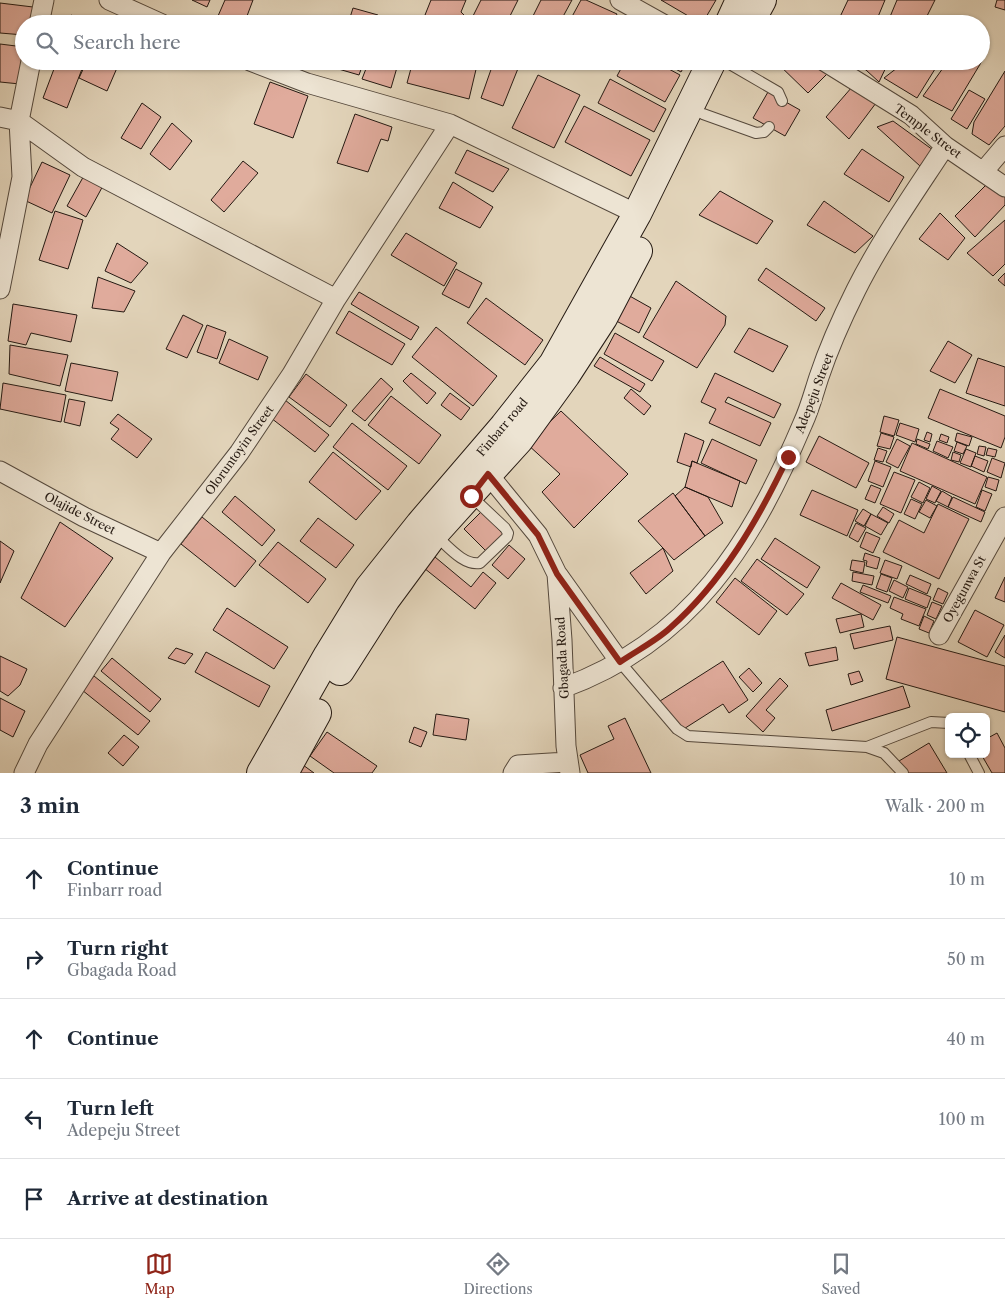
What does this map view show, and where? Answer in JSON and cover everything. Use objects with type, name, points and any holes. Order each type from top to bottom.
[{"type":"main road","name":"Finbarr road","points":[[261,773],[328,655],[369,588],[553,364],[718,70]]},
{"type":"main road","name":"Finbarr road","points":[[284,773],[343,665],[386,599],[474,498],[488,474],[524,433],[566,375],[603,318],[648,232],[703,114],[720,70]]},
{"type":"street","points":[[40,15],[44,0]]},
{"type":"street","points":[[109,0],[142,15]]},
{"type":"street","points":[[620,0],[648,15]]},
{"type":"street","points":[[0,289],[22,177],[19,121],[29,70]]},
{"type":"street","points":[[273,70],[307,83],[450,124],[637,214]]},
{"type":"street","name":"Temple Street","points":[[838,70],[911,116],[945,146],[1005,187]]},
{"type":"street","points":[[0,117],[19,121],[83,167],[336,298]]},
{"type":"street","name":"Oloruntoyin Street","points":[[24,773],[38,744],[161,553],[244,445],[292,374],[336,298],[450,124]]},
{"type":"street","name":"Adepeju Street","points":[[563,688],[588,679],[620,662],[670,629],[718,577],[751,530],[768,500],[804,421],[820,374],[856,289],[945,146]]},
{"type":"street","points":[[983,172],[1005,146]]},
{"type":"street","name":"Olajide Street","points":[[0,472],[84,517],[161,553]]},
{"type":"street","name":"Gbagada Road","points":[[488,474],[538,535],[557,574],[568,768]]},
{"type":"street","name":"Oyegunwa St","points":[[939,635],[1005,517]]},
{"type":"street","points":[[557,574],[620,662]]},
{"type":"street","points":[[513,773],[518,766],[568,768]]},
{"type":"lane","points":[[738,70],[778,92],[782,101]]},
{"type":"lane","points":[[703,114],[756,133],[764,132],[769,127]]},
{"type":"lane","points":[[438,538],[466,562],[476,564],[480,563],[507,537],[508,533],[505,528],[474,498]]},
{"type":"lane","points":[[620,662],[677,729],[688,736],[867,747],[884,753],[902,773]]},
{"type":"lane","points":[[867,747],[931,722],[945,723]]},
{"type":"lane","points":[[971,758],[979,773]]},
{"type":"building","points":[[192,0],[210,0],[207,7]]},
{"type":"building","points":[[225,0],[253,0],[247,15],[218,15]]},
{"type":"building","points":[[431,0],[466,0],[461,12],[464,15],[425,15]]},
{"type":"building","points":[[481,0],[518,0],[510,15],[474,15]]},
{"type":"building","points":[[541,0],[572,0],[564,15],[534,15]]},
{"type":"building","points":[[581,0],[586,0],[617,14],[616,15],[573,15]]},
{"type":"building","points":[[661,0],[716,0],[707,15],[687,15]]},
{"type":"building","points":[[848,0],[885,0],[879,15],[841,15]]},
{"type":"building","points":[[897,0],[935,0],[928,15],[891,15]]},
{"type":"building","points":[[997,0],[1005,0],[1005,10],[995,7]]},
{"type":"building","points":[[0,3],[33,7],[32,15],[15,15],[15,34],[0,33]]},
{"type":"building","points":[[353,8],[378,15],[351,15]]},
{"type":"building","points":[[0,44],[15,46],[15,70],[22,70],[20,84],[0,82]]},
{"type":"building","points":[[54,70],[82,70],[67,108],[43,98]]},
{"type":"building","points":[[83,70],[116,70],[107,91],[79,78]]},
{"type":"building","points":[[342,70],[361,70],[359,75]]},
{"type":"building","points":[[366,70],[396,70],[391,88],[362,79]]},
{"type":"building","points":[[411,70],[476,70],[469,99],[407,83]]},
{"type":"building","points":[[491,70],[517,70],[503,106],[481,98]]},
{"type":"building","points":[[620,70],[671,70],[680,75],[665,102],[617,76]]},
{"type":"building","points":[[784,70],[830,71],[808,93]]},
{"type":"building","points":[[866,70],[885,70],[879,82]]},
{"type":"building","points":[[894,70],[934,70],[917,98],[884,78]]},
{"type":"building","points":[[942,70],[977,70],[952,111],[923,96]]},
{"type":"building","points":[[1005,71],[1005,126],[989,145],[972,134],[974,122]]},
{"type":"building","points":[[538,75],[580,95],[554,148],[512,128]]},
{"type":"building","points":[[610,79],[666,109],[654,132],[598,103]]},
{"type":"building","points":[[270,82],[308,96],[293,138],[254,124]]},
{"type":"building","points":[[852,87],[876,103],[849,139],[826,117]]},
{"type":"building","points":[[969,90],[985,99],[967,129],[951,119]]},
{"type":"building","points":[[768,92],[800,110],[785,136],[753,118]]},
{"type":"building","points":[[142,103],[161,117],[141,149],[121,138]]},
{"type":"building","points":[[584,106],[650,140],[631,176],[565,142]]},
{"type":"building","points":[[355,114],[392,127],[388,141],[381,139],[368,172],[337,163]]},
{"type":"building","points":[[893,121],[933,150],[920,166],[877,127]]},
{"type":"building","points":[[172,123],[192,141],[170,170],[150,154]]},
{"type":"building","points":[[862,149],[904,177],[889,202],[844,174]]},
{"type":"building","points":[[467,150],[509,169],[493,192],[455,173]]},
{"type":"building","points":[[243,161],[258,173],[224,212],[211,200]]},
{"type":"building","points":[[42,162],[70,175],[52,213],[24,200]]},
{"type":"building","points":[[86,172],[105,182],[86,217],[67,206]]},
{"type":"building","points":[[453,182],[493,207],[480,228],[439,208]]},
{"type":"building","points":[[989,182],[1005,197],[1005,205],[975,237],[955,216]]},
{"type":"building","points":[[720,191],[773,221],[757,244],[699,215]]},
{"type":"building","points":[[824,201],[873,236],[855,253],[807,225]]},
{"type":"building","points":[[55,211],[83,220],[68,269],[39,260]]},
{"type":"building","points":[[940,213],[965,238],[948,260],[919,239]]},
{"type":"building","points":[[1005,220],[1005,264],[993,276],[967,253]]},
{"type":"building","points":[[406,233],[457,263],[444,286],[391,255]]},
{"type":"building","points":[[117,243],[148,263],[131,283],[105,271]]},
{"type":"building","points":[[766,268],[825,308],[816,321],[758,280]]},
{"type":"building","points":[[456,269],[482,283],[469,308],[442,294]]},
{"type":"building","points":[[1005,273],[1005,286],[998,280]]},
{"type":"building","points":[[98,277],[135,291],[124,312],[92,308]]},
{"type":"building","points":[[676,281],[726,316],[725,325],[697,368],[643,337]]},
{"type":"building","points":[[619,290],[651,308],[639,333],[605,315]]},
{"type":"building","points":[[359,292],[419,327],[411,340],[351,304]]},
{"type":"building","points":[[486,298],[543,340],[525,365],[467,323]]},
{"type":"building","points":[[13,304],[77,315],[71,342],[31,333],[26,345],[8,341]]},
{"type":"building","points":[[349,311],[405,344],[392,365],[336,333]]},
{"type":"building","points":[[183,315],[203,325],[187,358],[166,349]]},
{"type":"building","points":[[207,325],[226,332],[217,359],[197,352]]},
{"type":"building","points":[[436,327],[497,376],[473,406],[412,357]]},
{"type":"building","points":[[749,328],[788,346],[773,372],[734,352]]},
{"type":"building","points":[[615,333],[664,361],[652,381],[604,354]]},
{"type":"building","points":[[229,339],[268,357],[258,380],[219,363]]},
{"type":"building","points":[[948,341],[972,355],[955,383],[930,371]]},
{"type":"building","points":[[10,345],[68,355],[60,386],[9,374]]},
{"type":"building","points":[[600,357],[645,384],[640,392],[594,366]]},
{"type":"building","points":[[978,358],[1005,367],[1005,406],[966,393]]},
{"type":"building","points":[[71,363],[118,372],[112,401],[65,391]]},
{"type":"building","points":[[411,373],[436,393],[427,404],[403,381]]},
{"type":"building","points":[[715,373],[781,404],[774,418],[728,397],[725,402],[771,423],[760,446],[709,423],[716,409],[701,402]]},
{"type":"building","points":[[306,374],[347,405],[330,427],[289,397]]},
{"type":"building","points":[[381,378],[393,389],[365,421],[352,411]]},
{"type":"building","points":[[3,383],[66,395],[61,422],[0,409]]},
{"type":"building","points":[[631,389],[651,406],[644,415],[624,398]]},
{"type":"building","points":[[940,389],[1005,416],[1005,437],[1001,448],[928,418]]},
{"type":"building","points":[[450,393],[470,408],[461,420],[441,405]]},
{"type":"building","points":[[391,396],[441,435],[419,464],[368,425]]},
{"type":"building","points":[[69,399],[85,402],[80,426],[64,422]]},
{"type":"building","points":[[285,400],[329,435],[315,452],[271,418]]},
{"type":"building","points":[[561,411],[628,474],[574,528],[542,492],[560,474],[527,444]]},
{"type":"building","points":[[118,414],[152,439],[137,458],[111,439],[119,429],[110,423]]},
{"type":"building","points":[[884,416],[899,420],[894,436],[880,432]]},
{"type":"building","points":[[352,423],[407,466],[388,490],[333,447]]},
{"type":"building","points":[[900,423],[919,429],[915,442],[896,435]]},
{"type":"building","points":[[927,432],[932,434],[930,442],[924,440]]},
{"type":"building","points":[[685,433],[704,441],[697,463],[692,461],[691,467],[677,462]]},
{"type":"building","points":[[881,433],[894,437],[890,449],[877,446]]},
{"type":"building","points":[[957,433],[972,437],[969,446],[955,441]]},
{"type":"building","points":[[941,434],[949,437],[947,443],[939,440]]},
{"type":"building","points":[[819,436],[869,463],[856,488],[806,462]]},
{"type":"building","points":[[712,439],[757,460],[746,484],[701,463]]},
{"type":"building","points":[[897,439],[910,446],[898,468],[886,462]]},
{"type":"building","points":[[917,439],[930,444],[928,449],[916,444]]},
{"type":"building","points":[[937,441],[953,447],[948,458],[933,451]]},
{"type":"building","points":[[957,442],[967,446],[963,454],[954,451]]},
{"type":"building","points":[[912,443],[987,477],[975,504],[900,471]]},
{"type":"building","points":[[979,446],[986,447],[984,456],[977,454]]},
{"type":"building","points":[[878,448],[887,451],[883,462],[874,460]]},
{"type":"building","points":[[988,448],[997,450],[995,457],[986,455]]},
{"type":"building","points":[[966,449],[976,453],[971,467],[960,463]]},
{"type":"building","points":[[333,452],[381,491],[356,520],[309,482]]},
{"type":"building","points":[[953,452],[961,455],[959,462],[951,460]]},
{"type":"building","points":[[975,456],[988,461],[984,472],[971,466]]},
{"type":"building","points":[[992,458],[1005,463],[1001,478],[987,472]]},
{"type":"building","points":[[692,461],[740,481],[732,507],[685,487]]},
{"type":"building","points":[[875,461],[891,467],[883,487],[868,481]]},
{"type":"building","points":[[894,472],[915,480],[901,513],[880,504]]},
{"type":"building","points":[[988,477],[999,480],[996,491],[985,487]]},
{"type":"building","points":[[919,482],[930,488],[923,503],[911,497]]},
{"type":"building","points":[[871,485],[881,489],[875,503],[865,499]]},
{"type":"building","points":[[932,486],[941,491],[935,503],[926,499]]},
{"type":"building","points":[[685,487],[708,497],[723,523],[705,536],[675,496]]},
{"type":"building","points":[[812,490],[858,510],[847,536],[800,515]]},
{"type":"building","points":[[982,490],[992,494],[985,511],[976,507]]},
{"type":"building","points":[[942,491],[952,497],[948,507],[936,501]]},
{"type":"building","points":[[673,493],[705,536],[674,560],[638,521]]},
{"type":"building","points":[[235,496],[275,530],[262,546],[222,512]]},
{"type":"building","points":[[953,497],[985,512],[981,522],[948,507]]},
{"type":"building","points":[[911,499],[922,504],[915,519],[904,514]]},
{"type":"building","points":[[926,500],[937,506],[930,518],[919,512]]},
{"type":"building","points":[[938,504],[969,519],[939,579],[883,552],[899,520],[924,533]]},
{"type":"building","points":[[883,507],[894,514],[889,523],[877,516]]},
{"type":"building","points":[[863,509],[871,514],[864,526],[855,521]]},
{"type":"building","points":[[481,512],[504,535],[487,552],[464,529]]},
{"type":"building","points":[[871,514],[888,523],[881,535],[865,526]]},
{"type":"building","points":[[202,517],[256,561],[235,587],[181,544]]},
{"type":"building","points":[[318,518],[354,545],[336,568],[300,541]]},
{"type":"building","points":[[60,522],[113,558],[65,627],[21,598]]},
{"type":"building","points":[[856,523],[866,528],[858,542],[849,537]]},
{"type":"building","points":[[866,532],[880,538],[873,553],[860,547]]},
{"type":"building","points":[[775,538],[820,567],[807,588],[761,559]]},
{"type":"building","points":[[0,541],[14,551],[0,583]]},
{"type":"building","points":[[278,542],[326,579],[308,603],[259,565]]},
{"type":"building","points":[[509,545],[525,559],[508,579],[492,565]]},
{"type":"building","points":[[663,548],[673,571],[646,594],[630,573]]},
{"type":"building","points":[[429,552],[471,587],[483,572],[496,583],[475,609],[419,564]]},
{"type":"building","points":[[865,553],[880,558],[877,569],[866,566],[867,561],[863,560]]},
{"type":"building","points":[[757,559],[804,594],[787,615],[741,581]]},
{"type":"building","points":[[852,560],[865,562],[863,573],[850,570]]},
{"type":"building","points":[[885,560],[902,566],[897,579],[880,573]]},
{"type":"building","points":[[853,572],[874,576],[872,585],[852,581]]},
{"type":"building","points":[[881,574],[892,578],[887,592],[876,588]]},
{"type":"building","points":[[910,575],[931,584],[927,594],[906,584]]},
{"type":"building","points":[[1005,577],[1005,602],[995,598]]},
{"type":"building","points":[[735,578],[777,611],[759,635],[716,602]]},
{"type":"building","points":[[894,580],[908,587],[903,598],[889,591]]},
{"type":"building","points":[[841,583],[881,605],[873,620],[832,598]]},
{"type":"building","points":[[863,585],[891,596],[888,603],[860,592]]},
{"type":"building","points":[[909,588],[931,597],[927,608],[905,599]]},
{"type":"building","points":[[938,588],[948,593],[943,604],[933,600]]},
{"type":"building","points":[[894,597],[926,609],[919,626],[901,619],[903,614],[890,608]]},
{"type":"building","points":[[932,602],[942,606],[936,619],[927,615]]},
{"type":"building","points":[[227,608],[288,647],[274,669],[213,630]]},
{"type":"building","points":[[975,610],[1004,625],[987,657],[958,642]]},
{"type":"building","points":[[861,614],[864,627],[840,633],[836,619]]},
{"type":"building","points":[[924,616],[934,621],[929,633],[919,629]]},
{"type":"building","points":[[890,626],[893,640],[854,649],[850,634]]},
{"type":"building","points":[[1005,635],[1005,658],[995,652]]},
{"type":"building","points":[[897,637],[1005,666],[1005,712],[886,679]]},
{"type":"building","points":[[836,647],[838,660],[809,666],[805,653]]},
{"type":"building","points":[[176,648],[193,654],[185,664],[168,658]]},
{"type":"building","points":[[206,652],[270,686],[259,707],[195,672]]},
{"type":"building","points":[[0,656],[27,669],[20,685],[8,696],[0,691]]},
{"type":"building","points":[[112,658],[161,699],[150,712],[101,671]]},
{"type":"building","points":[[723,661],[748,700],[729,713],[723,704],[679,732],[660,701]]},
{"type":"building","points":[[749,668],[762,683],[753,692],[739,677]]},
{"type":"building","points":[[859,671],[863,681],[851,685],[848,674]]},
{"type":"building","points":[[94,676],[150,721],[138,735],[82,690]]},
{"type":"building","points":[[780,678],[788,686],[766,710],[775,718],[763,732],[746,716]]},
{"type":"building","points":[[903,686],[910,707],[832,731],[826,710]]},
{"type":"building","points":[[0,698],[25,711],[13,737],[0,730]]},
{"type":"building","points":[[436,714],[469,719],[466,740],[433,735]]},
{"type":"building","points":[[625,718],[651,773],[588,773],[580,755],[614,739],[608,726]]},
{"type":"building","points":[[414,727],[427,732],[421,747],[409,742]]},
{"type":"building","points":[[327,732],[377,766],[372,773],[334,773],[310,756]]},
{"type":"building","points":[[997,733],[1005,748],[1005,773],[992,773],[983,758],[990,758],[990,737]]},
{"type":"building","points":[[124,735],[139,747],[123,766],[108,753]]},
{"type":"building","points":[[929,743],[947,773],[906,773],[899,761]]},
{"type":"building","points":[[303,765],[314,773],[297,773]]},
{"type":"route","points":[[471,496],[488,474],[538,535],[557,574],[620,662],[670,629],[718,577],[751,530],[768,500],[788,457]]}]
